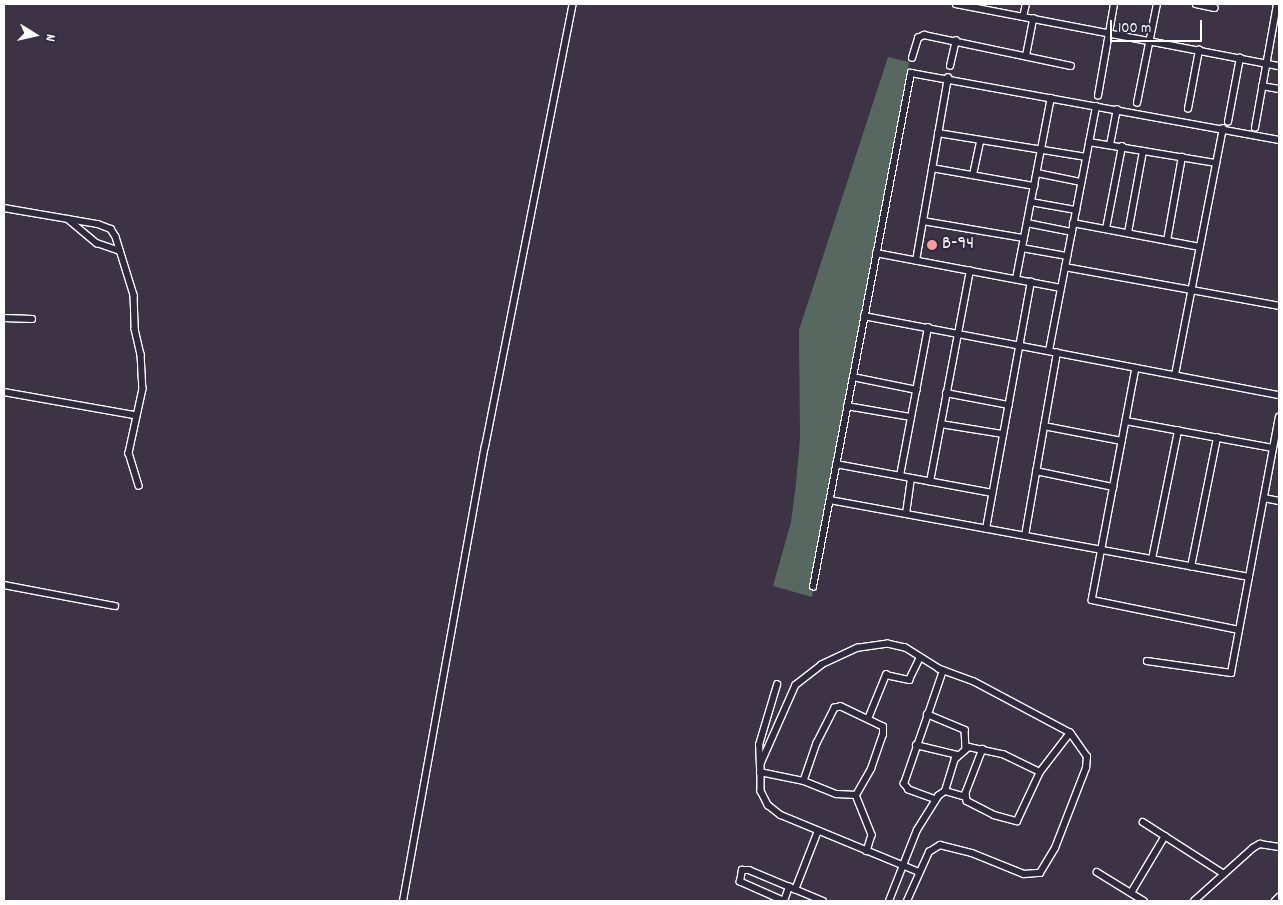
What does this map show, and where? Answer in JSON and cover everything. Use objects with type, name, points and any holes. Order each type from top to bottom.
[{"type":"street","points":[[403,901],[485,447],[573,4]]},
{"type":"street","points":[[956,4],[1279,66]]},
{"type":"street","points":[[1023,17],[1026,4]]},
{"type":"street","points":[[1098,96],[1114,4]]},
{"type":"street","points":[[1137,103],[1157,4]]},
{"type":"street","points":[[1196,4],[1215,8]]},
{"type":"street","points":[[1255,128],[1277,4]]},
{"type":"street","points":[[1026,56],[1033,18]]},
{"type":"street","points":[[912,58],[921,35],[1072,66]]},
{"type":"street","points":[[950,66],[956,41]]},
{"type":"street","points":[[1188,109],[1199,50]]},
{"type":"street","points":[[1228,122],[1240,58]]},
{"type":"street","points":[[813,587],[910,76],[915,72],[1279,140]]},
{"type":"street","points":[[916,260],[948,78]]},
{"type":"street","points":[[1262,86],[1279,89]]},
{"type":"street","points":[[1016,279],[1051,98]]},
{"type":"street","points":[[1049,351],[1096,106]]},
{"type":"street","points":[[1110,145],[1117,110]]},
{"type":"street","points":[[1176,375],[1223,129]]},
{"type":"street","points":[[938,133],[1086,157]]},
{"type":"street","points":[[973,175],[980,141]]},
{"type":"street","points":[[1089,142],[1216,163]]},
{"type":"street","points":[[1106,229],[1122,147]]},
{"type":"street","points":[[1128,233],[1143,151]]},
{"type":"street","points":[[1168,241],[1182,157]]},
{"type":"street","points":[[932,168],[1034,186]]},
{"type":"street","points":[[1037,173],[1081,182]]},
{"type":"street","points":[[1031,202],[1076,210]]},
{"type":"street","points":[[4,208],[68,219],[111,229],[135,300],[135,329],[141,354],[143,389],[135,415],[129,457],[138,485]]},
{"type":"street","points":[[68,219],[97,243],[120,251]]},
{"type":"street","points":[[923,221],[1024,238]]},
{"type":"street","points":[[1074,222],[1200,247]]},
{"type":"street","points":[[1027,223],[1072,232]]},
{"type":"street","points":[[1022,248],[1067,256]]},
{"type":"street","points":[[876,253],[1061,288]]},
{"type":"street","points":[[1065,267],[1279,306]]},
{"type":"street","points":[[930,482],[970,271]]},
{"type":"street","points":[[986,529],[1031,282]]},
{"type":"street","points":[[864,316],[1279,395]]},
{"type":"street","points":[[4,318],[32,319]]},
{"type":"street","points":[[900,476],[928,328]]},
{"type":"street","points":[[1025,536],[1057,353]]},
{"type":"street","points":[[1136,368],[1093,601],[1239,630]]},
{"type":"street","points":[[853,377],[917,390]]},
{"type":"street","points":[[4,392],[135,415]]},
{"type":"street","points":[[946,393],[1008,405]]},
{"type":"street","points":[[847,406],[911,417]]},
{"type":"street","points":[[1147,661],[1231,674],[1279,417]]},
{"type":"street","points":[[1126,421],[1273,448]]},
{"type":"street","points":[[941,424],[1003,434]]},
{"type":"street","points":[[1044,426],[1122,441]]},
{"type":"street","points":[[1152,559],[1178,430]]},
{"type":"street","points":[[1191,567],[1217,438]]},
{"type":"street","points":[[836,464],[992,493]]},
{"type":"street","points":[[1036,471],[1113,487]]},
{"type":"street","points":[[906,514],[912,478]]},
{"type":"street","points":[[1264,498],[1279,501]]},
{"type":"street","points":[[830,500],[1249,577]]},
{"type":"street","points":[[4,584],[115,606]]},
{"type":"street","points":[[760,770],[791,694],[812,672],[841,654],[870,645],[896,645],[943,670],[974,682],[1070,733],[1086,752],[1087,762],[1044,870],[1036,875],[1024,874],[943,844],[930,852],[907,901]]},
{"type":"street","points":[[868,719],[886,675],[909,680],[920,657]]},
{"type":"street","points":[[936,800],[905,787],[916,745],[943,670]]},
{"type":"street","points":[[777,685],[759,745],[761,791],[771,808],[818,831],[919,872]]},
{"type":"street","points":[[804,781],[817,743],[835,708],[841,707],[883,727],[883,735],[870,769],[856,795]]},
{"type":"street","points":[[927,714],[965,730],[966,748]]},
{"type":"street","points":[[945,791],[966,797],[984,811],[1017,820],[1040,772],[1070,733]]},
{"type":"street","points":[[916,745],[958,755]]},
{"type":"street","points":[[890,901],[918,830],[936,800],[945,791],[958,755],[966,748],[983,749],[1003,754],[1040,772]]},
{"type":"street","points":[[966,797],[983,749]]},
{"type":"street","points":[[760,770],[804,781],[837,794],[856,795]]},
{"type":"street","points":[[856,795],[872,834],[867,851]]},
{"type":"street","points":[[1143,822],[1224,874]]},
{"type":"street","points":[[818,831],[792,888],[784,901],[740,882],[742,870],[749,870],[792,888],[823,901]]},
{"type":"street","points":[[1130,893],[1164,836]]},
{"type":"street","points":[[1194,901],[1260,844],[1279,848]]},
{"type":"street","points":[[1098,872],[1144,901]]},
{"type":"street","points":[[1275,901],[1279,897]]},
{"type":"green space","points":[[888,57],[909,62],[812,597],[773,586],[791,522],[796,483],[800,439],[799,330]]},
{"type":"place","name":"B-94","points":[[932,245]]}]
